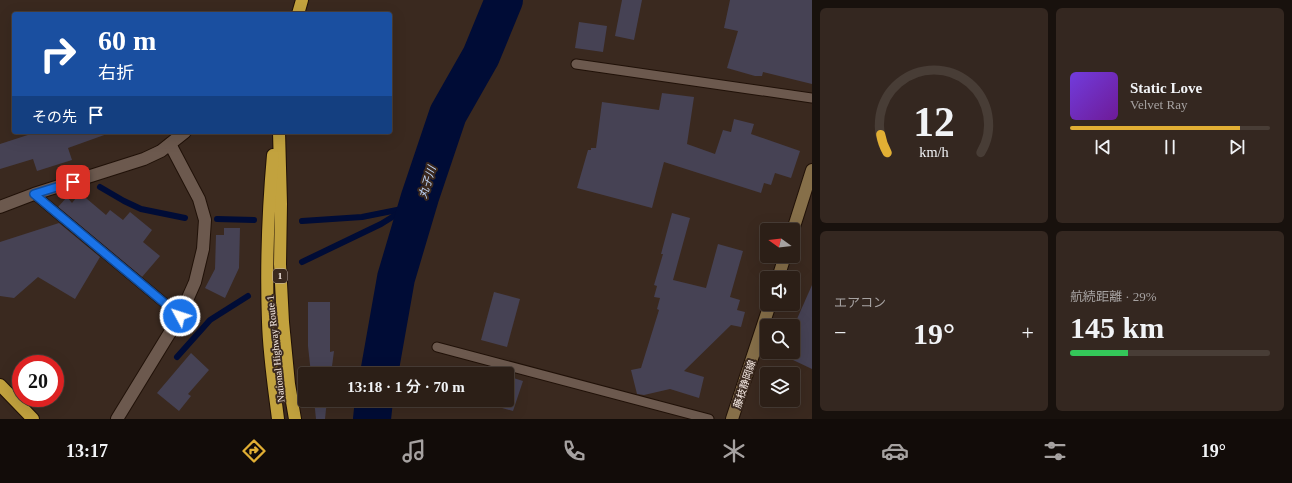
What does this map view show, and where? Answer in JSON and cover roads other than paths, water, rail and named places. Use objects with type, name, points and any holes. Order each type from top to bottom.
[{"type":"highway","points":[[299,12],[302,0]]},
{"type":"highway","name":"National Highway Route 1","points":[[276,134],[270,186],[267,265],[268,322],[271,365],[278,418]]},
{"type":"highway","name":"National Highway Route 1","points":[[279,134],[281,204],[280,264],[283,322],[289,384],[295,419]]},
{"type":"highway","points":[[0,385],[33,419]]},
{"type":"main road","points":[[795,223],[812,170]]},
{"type":"main road","name":"藤枝静岡線","points":[[732,419],[768,311]]},
{"type":"street","points":[[0,207],[34,194],[144,160],[161,151],[182,134]]},
{"type":"street","points":[[117,419],[180,316],[195,282],[203,249],[205,220],[199,199],[170,144]]},
{"type":"lane","points":[[576,64],[812,98]]},
{"type":"lane","points":[[34,194],[180,316]]},
{"type":"lane","points":[[437,347],[709,419]]},
{"type":"waterway","name":"丸子川","points":[[380,367],[396,278],[420,197],[448,114],[481,56],[504,0]]},
{"type":"waterway","points":[[100,187],[141,209],[185,218]]},
{"type":"waterway","points":[[302,221],[362,217],[407,208],[420,197]]},
{"type":"waterway","points":[[302,262],[381,224],[402,211]]},
{"type":"waterway","points":[[217,219],[254,220]]},
{"type":"waterway","points":[[177,357],[210,320],[248,296]]},
{"type":"waterway","name":"丸子川","points":[[372,419],[373,407]]}]
